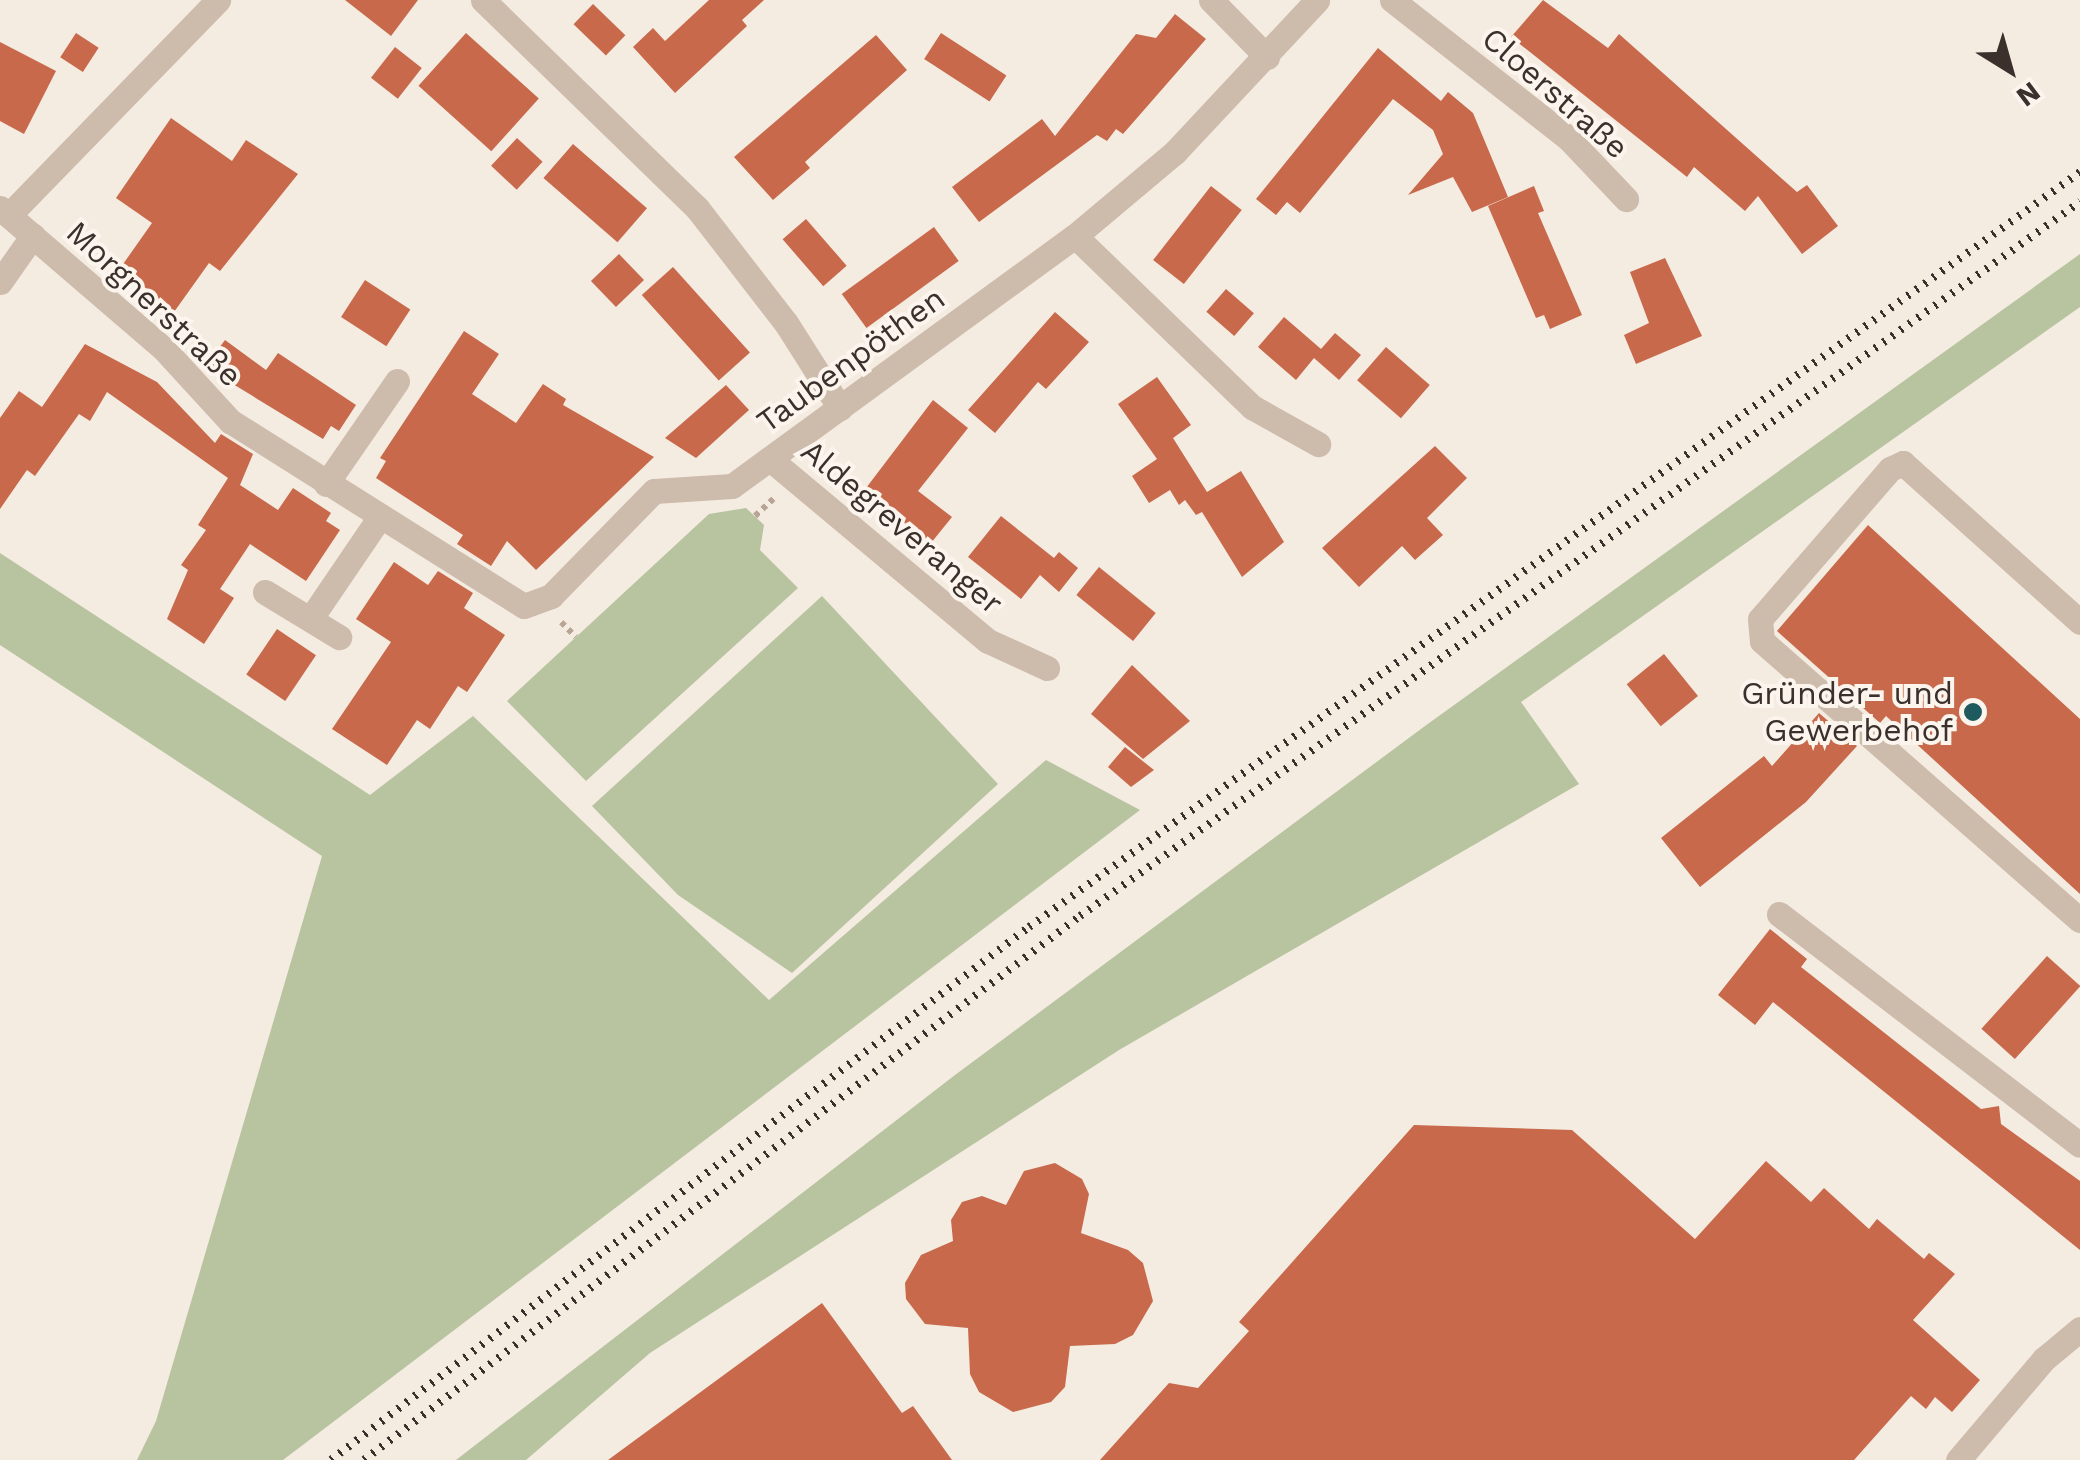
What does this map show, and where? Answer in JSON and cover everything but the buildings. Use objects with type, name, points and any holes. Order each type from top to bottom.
[{"type":"street","name":"Morgnerstraße","points":[[218,0],[5,212],[164,349],[230,422]]},
{"type":"street","points":[[484,0],[697,208],[786,323],[840,408]]},
{"type":"street","points":[[1211,0],[1267,57]]},
{"type":"street","name":"Taubenpöthen","points":[[230,422],[524,606],[551,596],[654,491],[732,486],[1075,236],[1174,152],[1317,0]]},
{"type":"street","name":"Cloerstraße","points":[[1392,0],[1569,139],[1626,200]]},
{"type":"street","name":"Morgnerstraße","points":[[0,282],[33,236]]},
{"type":"street","points":[[1075,236],[1252,407],[1318,444]]},
{"type":"street","points":[[326,484],[396,380]]},
{"type":"street","name":"Aldegreveranger","points":[[770,459],[988,641],[1047,668]]},
{"type":"street","points":[[2080,622],[1903,463],[1890,469],[1760,619],[1762,641],[2080,920]]},
{"type":"street","points":[[311,618],[380,518]]},
{"type":"street","points":[[266,592],[339,637]]},
{"type":"street","points":[[1780,914],[2080,1145]]},
{"type":"street","points":[[1958,1460],[2044,1359],[2080,1329]]},
{"type":"green space","points":[[2080,254],[2080,307],[1521,702],[1579,784],[1119,1050],[650,1353],[526,1460],[456,1460],[955,1075],[1425,726]]},
{"type":"green space","points":[[746,508],[764,525],[760,550],[798,588],[586,781],[507,701],[709,514]]},
{"type":"green space","points":[[0,553],[370,795],[473,716],[769,1000],[1046,760],[1140,810],[283,1460],[137,1460],[156,1421],[322,856],[0,645]]},
{"type":"green space","points":[[822,596],[998,784],[792,973],[678,895],[592,806]]},
{"type":"railway","points":[[331,1460],[1029,927],[2080,172]]},
{"type":"railway","points":[[364,1460],[1080,916],[2080,202]]},
{"type":"place","name":"Gründer- und Gewerbehof","points":[[1973,712]]}]
